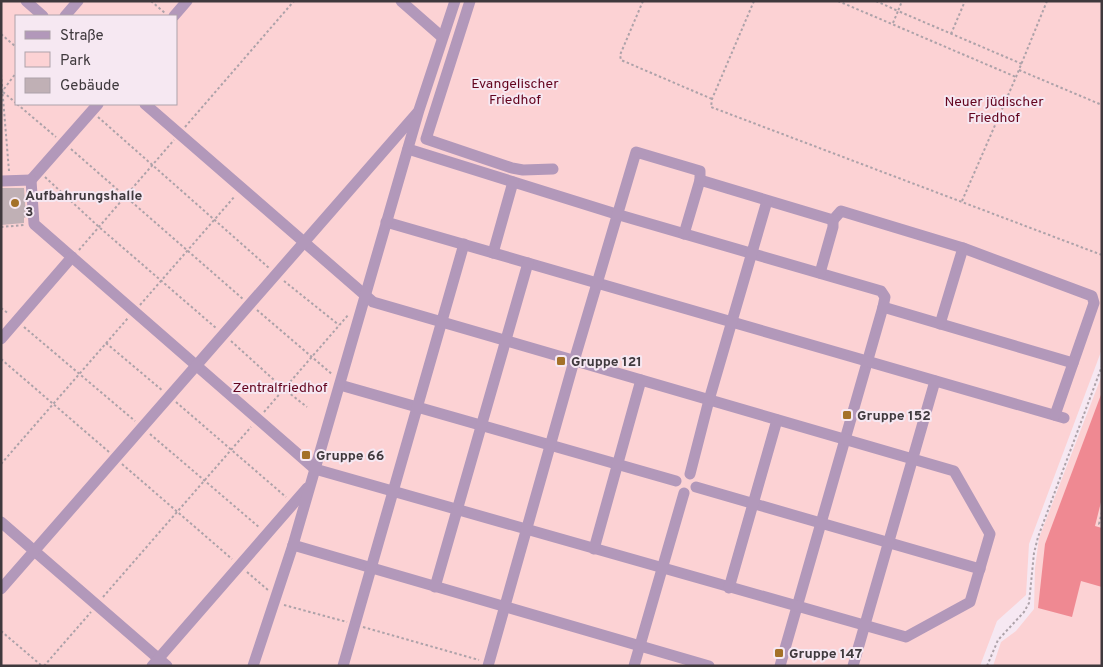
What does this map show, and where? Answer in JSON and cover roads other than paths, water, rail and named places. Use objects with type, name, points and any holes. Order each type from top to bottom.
[{"type":"lane","points":[[26,1],[42,15]]},
{"type":"lane","points":[[66,15],[78,1]]},
{"type":"lane","points":[[175,15],[187,1]]},
{"type":"lane","points":[[401,1],[442,37]]},
{"type":"lane","points":[[254,666],[293,545],[419,110],[455,1]]},
{"type":"lane","points":[[470,1],[426,139],[512,168],[524,170],[553,169]]},
{"type":"lane","points":[[95,108],[31,180],[34,224],[315,469],[906,637],[970,602],[990,534],[954,471],[373,302],[146,105]]},
{"type":"lane","points":[[1,590],[419,110]]},
{"type":"lane","points":[[408,149],[616,214],[880,290],[885,296],[884,307],[844,439],[780,666]]},
{"type":"lane","points":[[488,664],[616,214],[636,152],[700,171],[700,180],[684,234]]},
{"type":"lane","points":[[5,181],[31,180]]},
{"type":"lane","points":[[700,180],[833,220]]},
{"type":"lane","points":[[493,253],[513,182]]},
{"type":"lane","points":[[690,474],[709,400],[766,201]]},
{"type":"lane","points":[[386,222],[1059,417],[1073,363],[1094,303],[1092,296],[963,248],[841,211],[833,220],[833,227],[820,273]]},
{"type":"lane","points":[[343,666],[464,244]]},
{"type":"lane","points":[[940,324],[963,248]]},
{"type":"lane","points":[[1,339],[72,258]]},
{"type":"lane","points":[[435,587],[528,263]]},
{"type":"lane","points":[[884,307],[1073,363]]},
{"type":"lane","points":[[594,549],[641,380]]},
{"type":"lane","points":[[853,666],[935,381]]},
{"type":"lane","points":[[340,383],[676,481]]},
{"type":"lane","points":[[729,588],[777,420]]},
{"type":"lane","points":[[683,474],[690,474],[696,480],[696,487],[692,492],[684,493],[678,490],[677,478],[683,474]]},
{"type":"lane","points":[[1,522],[97,605],[159,663],[239,565],[310,485]]},
{"type":"lane","points":[[696,487],[980,569]]},
{"type":"lane","points":[[634,666],[684,493]]},
{"type":"lane","points":[[293,545],[709,666]]},
{"type":"place","name":"Aufbahrungshalle 3","points":[[15,203]]},
{"type":"place","name":"Gruppe 121","points":[[561,361]]},
{"type":"place","name":"Gruppe 152","points":[[847,415]]},
{"type":"place","name":"Gruppe 66","points":[[306,455]]},
{"type":"place","name":"Gruppe 147","points":[[779,653]]},
{"type":"park label","name":"Evangelischer Friedhof","points":[[515,92]]},
{"type":"park label","name":"Neuer jüdischer Friedhof","points":[[994,109]]},
{"type":"park label","name":"Zentralfriedhof","points":[[280,387]]}]
